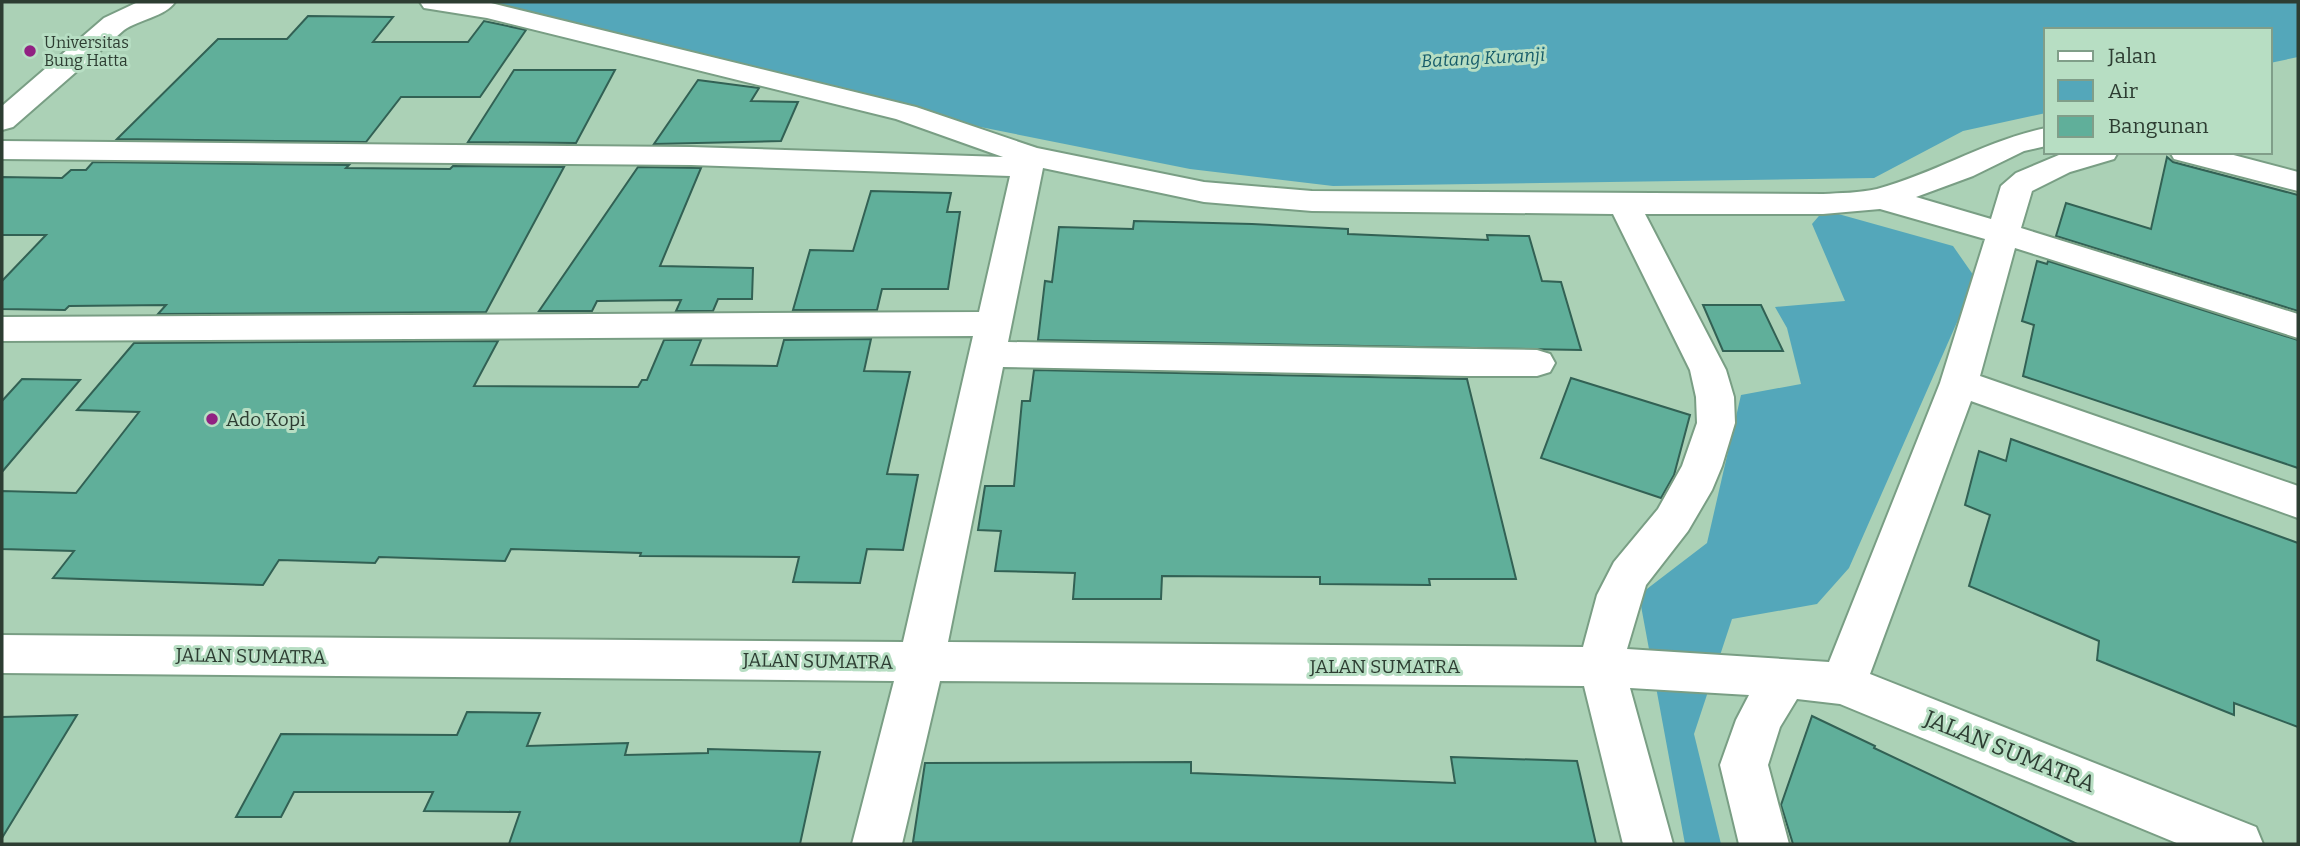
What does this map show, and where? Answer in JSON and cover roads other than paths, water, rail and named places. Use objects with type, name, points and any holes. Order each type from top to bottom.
[{"type":"street","points":[[2,121],[114,24],[136,11],[162,2]]},
{"type":"street","points":[[433,2],[488,10],[905,113],[1029,161]]},
{"type":"street","points":[[2,150],[1029,161],[1204,192],[1298,200],[1823,204],[1880,199],[1962,169],[2014,144],[2044,137]]},
{"type":"street","points":[[1843,684],[1959,383],[2017,186],[2041,171],[2070,159],[2094,154]]},
{"type":"street","points":[[2193,154],[2298,182]]},
{"type":"street","points":[[877,844],[921,663],[1029,161]]},
{"type":"street","points":[[1880,199],[1922,208],[2298,326]]},
{"type":"street","points":[[1625,204],[1708,370],[1715,397],[1716,423],[1692,490],[1629,574],[1619,595],[1616,714],[1648,844]]},
{"type":"street","points":[[2,329],[991,339],[1443,365],[1537,363]]},
{"type":"street","points":[[1959,383],[2298,502]]},
{"type":"street","name":"JALAN SUMATRA","points":[[2,654],[1618,668],[1781,677],[1843,684],[2238,844]]},
{"type":"street","points":[[1763,844],[1744,765],[1759,720],[1781,677]]},
{"type":"water","name":"Batang Kuranji","points":[[493,2],[2298,2],[2298,57],[2272,63],[2272,28],[2044,28],[2044,113],[1963,131],[1874,178],[1333,186],[1190,169],[910,113]]},
{"type":"water","points":[[1824,210],[1953,246],[1976,279],[1849,568],[1817,604],[1732,619],[1694,734],[1721,844],[1685,844],[1639,595],[1707,543],[1741,395],[1801,384],[1787,328],[1775,307],[1845,301],[1812,224]]},
{"type":"place","name":"Universitas Bung Hatta","points":[[30,51]]},
{"type":"place","name":"Ado Kopi","points":[[212,419]]}]
